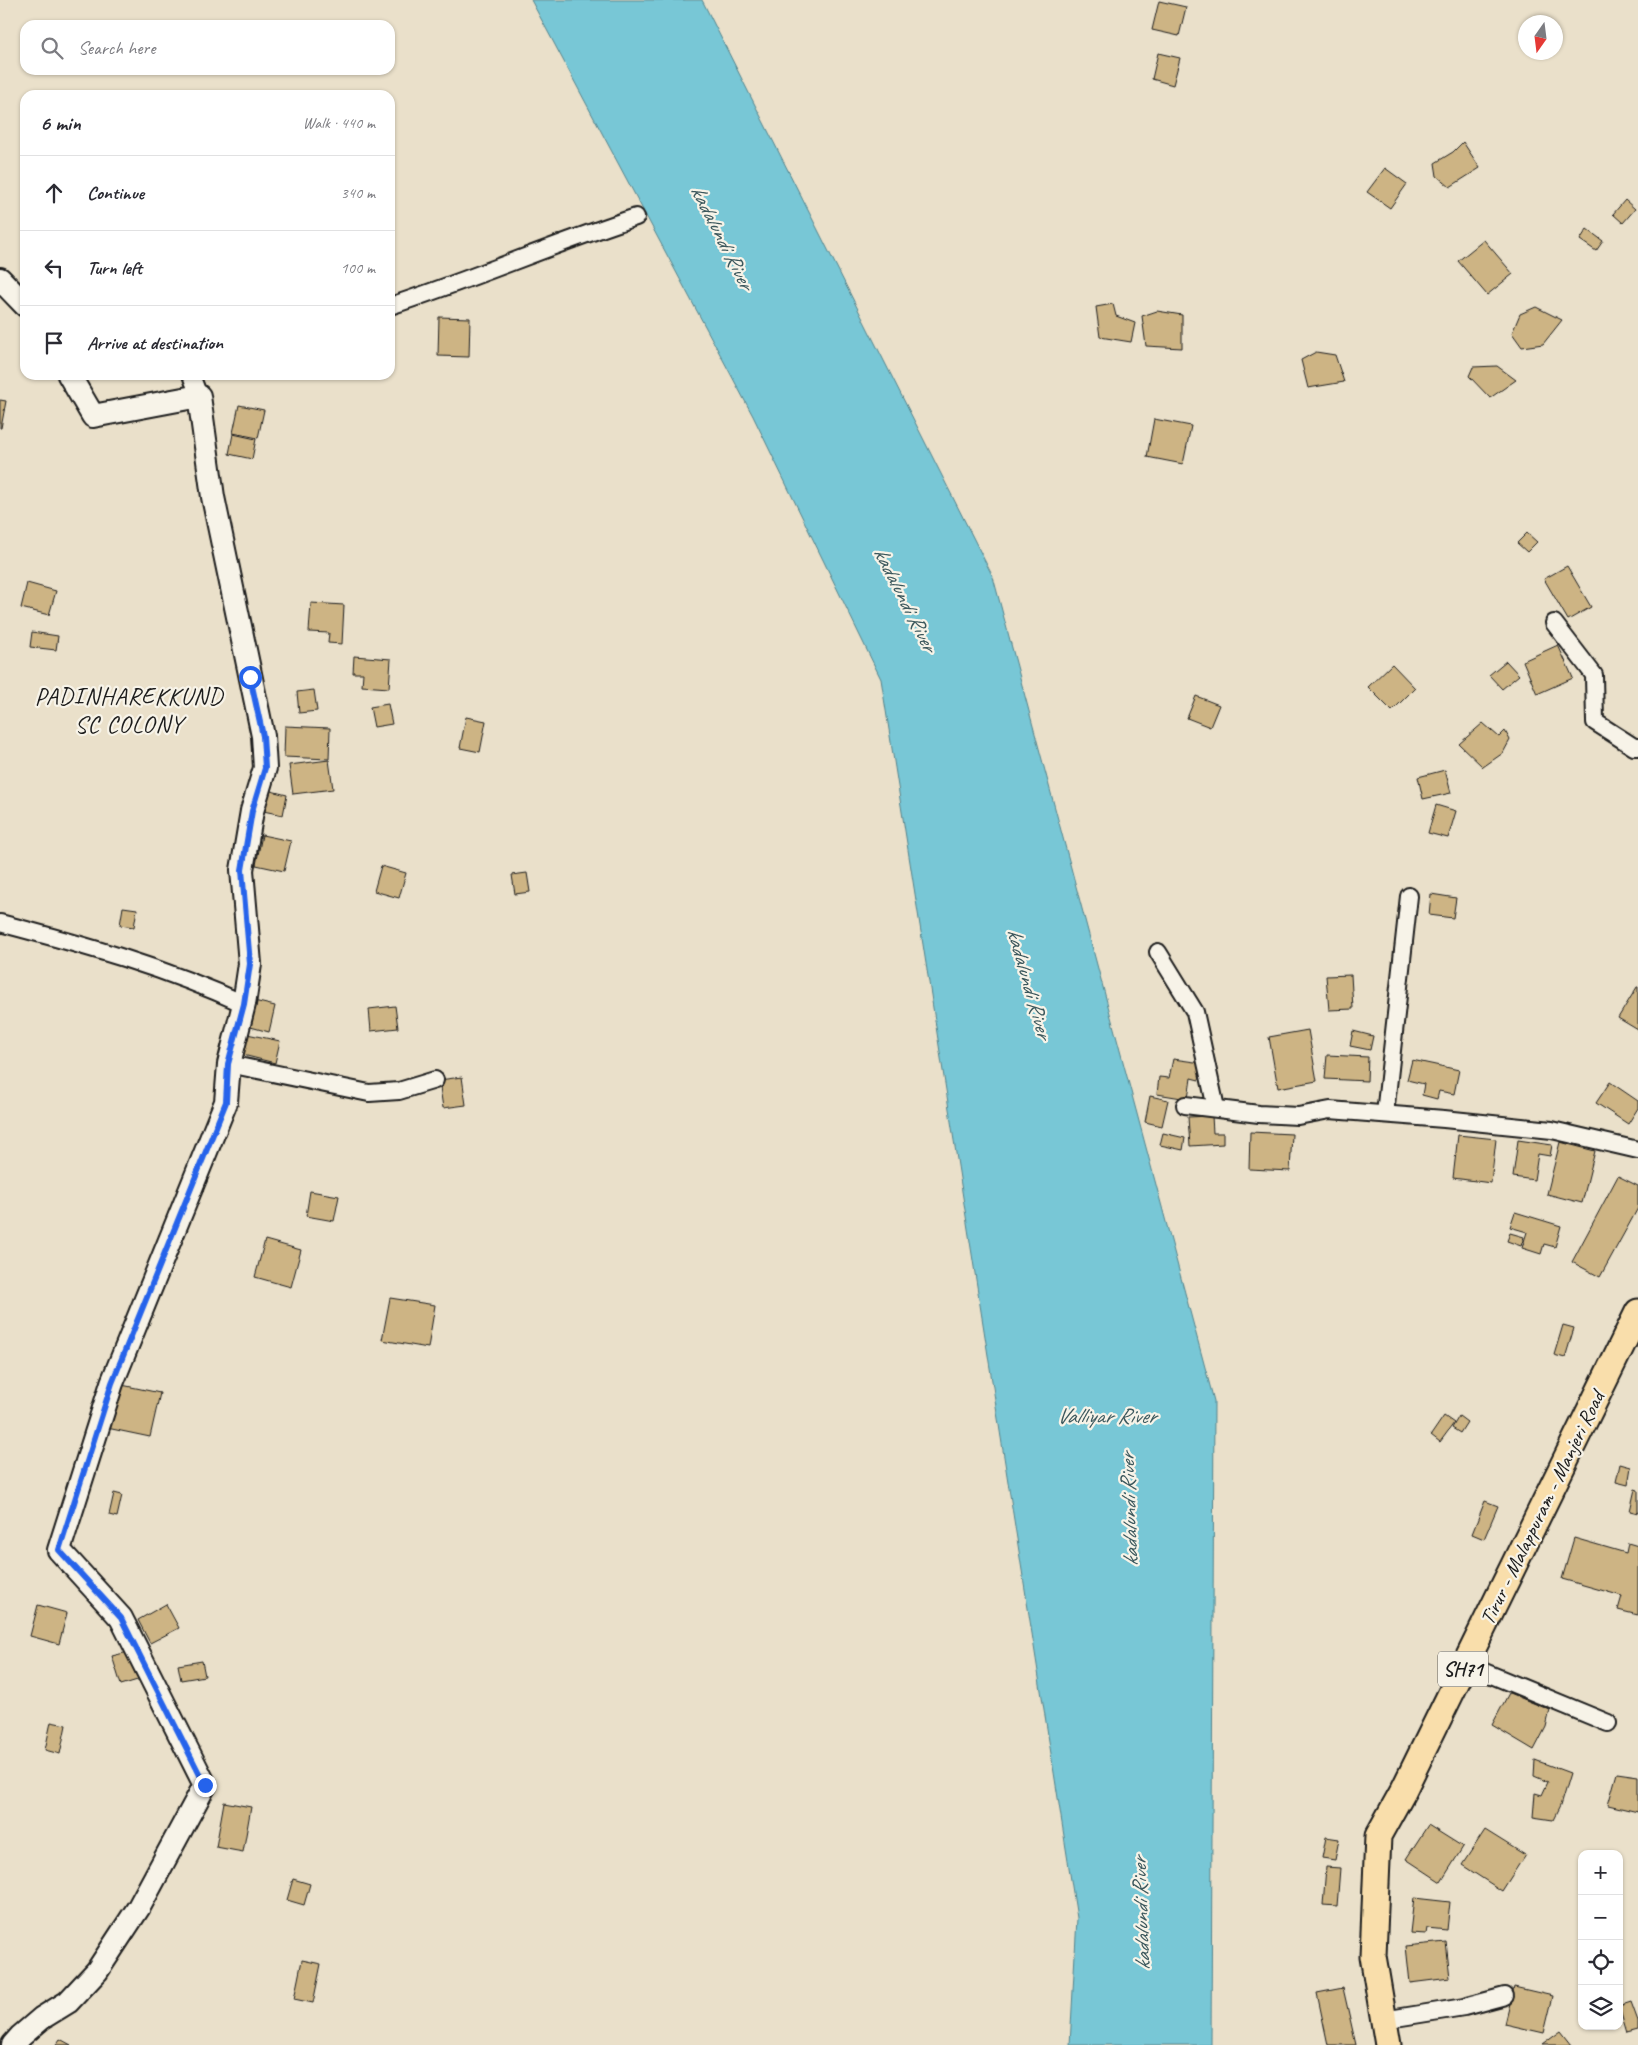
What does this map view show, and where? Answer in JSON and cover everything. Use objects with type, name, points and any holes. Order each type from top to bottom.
[{"type":"main road","points":[[0,279],[20,300]]},
{"type":"main road","points":[[13,2045],[42,2018],[68,2002],[97,1971],[139,1908],[205,1785],[121,1618],[59,1550],[112,1383],[226,1102],[228,1064],[244,1004],[250,964],[242,870],[252,811],[265,768],[263,736],[213,497],[199,396],[93,416],[71,380]]},
{"type":"main road","name":"Tirur - Malappuram - Manjeri Road","points":[[1388,2045],[1373,1956],[1378,1836],[1638,1312]]},
{"type":"street","points":[[395,304],[437,291],[530,254],[636,217]]},
{"type":"street","points":[[194,380],[199,396]]},
{"type":"street","points":[[1554,623],[1594,675],[1596,722],[1634,747],[1638,747]]},
{"type":"street","points":[[1385,1114],[1409,896]]},
{"type":"street","points":[[0,923],[89,946],[166,971],[244,1004]]},
{"type":"street","points":[[1158,952],[1195,1012],[1216,1108]]},
{"type":"street","points":[[228,1064],[369,1093],[400,1091],[435,1080]]},
{"type":"street","points":[[1185,1104],[1259,1114],[1298,1116],[1330,1110],[1552,1130],[1638,1150]]},
{"type":"street","points":[[1465,1664],[1608,1724]]},
{"type":"street","points":[[1384,2020],[1464,2008],[1505,1996]]},
{"type":"water","name":"Valliyar River","points":[[531,0],[702,0],[993,577],[1214,1401],[1211,2045],[1070,2045],[1077,1918],[881,679],[753,416]]},
{"type":"building","points":[[1159,1],[1186,7],[1179,36],[1152,30]]},
{"type":"building","points":[[1158,53],[1180,58],[1173,85],[1152,79]]},
{"type":"building","points":[[1463,142],[1480,168],[1450,187],[1437,176],[1435,163],[1453,152]]},
{"type":"building","points":[[1385,168],[1407,184],[1390,208],[1367,192]]},
{"type":"building","points":[[1625,200],[1635,209],[1623,223],[1613,214]]},
{"type":"building","points":[[1587,229],[1603,241],[1596,251],[1580,240]]},
{"type":"building","points":[[1484,240],[1513,274],[1487,295],[1458,261]]},
{"type":"building","points":[[1113,304],[1116,316],[1135,323],[1131,342],[1100,337],[1096,307]]},
{"type":"building","points":[[1536,307],[1562,320],[1543,344],[1522,347],[1512,333],[1520,314]]},
{"type":"building","points":[[1157,311],[1182,315],[1182,348],[1146,346],[1142,316]]},
{"type":"building","points":[[439,317],[470,318],[469,357],[438,356]]},
{"type":"building","points":[[1316,352],[1335,355],[1344,382],[1308,388],[1301,360]]},
{"type":"building","points":[[1497,366],[1516,380],[1490,398],[1469,376],[1473,367]]},
{"type":"building","points":[[0,400],[6,401],[1,428],[0,428]]},
{"type":"building","points":[[239,405],[264,410],[258,438],[233,433]]},
{"type":"building","points":[[1154,419],[1191,426],[1183,464],[1147,457]]},
{"type":"building","points":[[233,434],[256,439],[252,459],[229,454]]},
{"type":"building","points":[[1527,533],[1537,542],[1527,552],[1517,543]]},
{"type":"building","points":[[1567,566],[1591,607],[1568,620],[1544,579]]},
{"type":"building","points":[[27,583],[56,591],[49,615],[21,608]]},
{"type":"building","points":[[311,603],[344,605],[342,644],[328,643],[329,633],[309,632]]},
{"type":"building","points":[[32,632],[58,636],[56,650],[30,647]]},
{"type":"building","points":[[1558,645],[1573,678],[1537,694],[1523,661]]},
{"type":"building","points":[[354,656],[391,659],[389,688],[362,686],[363,673],[353,673]]},
{"type":"building","points":[[1506,661],[1519,675],[1502,689],[1489,675]]},
{"type":"building","points":[[1392,664],[1415,688],[1392,711],[1368,687]]},
{"type":"building","points":[[314,690],[317,711],[299,713],[297,692]]},
{"type":"building","points":[[1196,696],[1219,705],[1210,727],[1187,718]]},
{"type":"building","points":[[388,704],[392,724],[374,727],[370,707]]},
{"type":"building","points":[[466,717],[486,721],[480,752],[460,748]]},
{"type":"building","points":[[1483,723],[1499,737],[1505,731],[1510,740],[1503,753],[1483,767],[1459,744]]},
{"type":"building","points":[[285,726],[330,728],[329,759],[284,757]]},
{"type":"building","points":[[329,760],[333,789],[293,794],[289,765]]},
{"type":"building","points":[[1445,770],[1451,793],[1423,799],[1418,777]]},
{"type":"building","points":[[267,790],[287,795],[283,815],[263,811]]},
{"type":"building","points":[[1436,805],[1456,811],[1448,838],[1428,833]]},
{"type":"building","points":[[262,835],[291,841],[284,871],[256,865]]},
{"type":"building","points":[[381,866],[406,873],[399,898],[374,891]]},
{"type":"building","points":[[527,873],[530,892],[515,894],[512,875]]},
{"type":"building","points":[[1431,894],[1456,898],[1453,918],[1429,915]]},
{"type":"building","points":[[123,907],[137,909],[134,927],[120,925]]},
{"type":"building","points":[[1351,975],[1353,1009],[1329,1010],[1326,976]]},
{"type":"building","points":[[1638,987],[1638,1030],[1618,1018]]},
{"type":"building","points":[[254,1001],[275,1006],[269,1032],[247,1026]]},
{"type":"building","points":[[395,1006],[398,1028],[371,1031],[369,1009]]},
{"type":"building","points":[[1308,1030],[1317,1081],[1278,1088],[1269,1037]]},
{"type":"building","points":[[1353,1031],[1373,1036],[1370,1050],[1350,1046]]},
{"type":"building","points":[[247,1034],[280,1041],[275,1063],[243,1055]]},
{"type":"building","points":[[1327,1055],[1368,1057],[1367,1081],[1325,1079]]},
{"type":"building","points":[[1173,1059],[1202,1063],[1199,1080],[1191,1078],[1188,1099],[1157,1094],[1159,1077],[1169,1078]]},
{"type":"building","points":[[1412,1060],[1459,1070],[1454,1094],[1439,1091],[1437,1099],[1422,1095],[1424,1084],[1407,1080]]},
{"type":"building","points":[[462,1077],[466,1105],[443,1108],[439,1080]]},
{"type":"building","points":[[1610,1082],[1638,1101],[1638,1108],[1628,1124],[1596,1103]]},
{"type":"building","points":[[1150,1096],[1168,1100],[1162,1126],[1145,1122]]},
{"type":"building","points":[[1212,1116],[1213,1133],[1223,1133],[1223,1144],[1190,1146],[1188,1117]]},
{"type":"building","points":[[1250,1132],[1292,1134],[1290,1171],[1249,1169]]},
{"type":"building","points":[[1163,1133],[1185,1138],[1183,1150],[1160,1145]]},
{"type":"building","points":[[1458,1135],[1496,1139],[1491,1183],[1453,1178]]},
{"type":"building","points":[[1518,1140],[1552,1145],[1550,1156],[1538,1154],[1534,1180],[1513,1177]]},
{"type":"building","points":[[1560,1142],[1595,1151],[1582,1203],[1547,1194]]},
{"type":"building","points":[[1618,1176],[1638,1186],[1638,1208],[1600,1277],[1572,1262]]},
{"type":"building","points":[[310,1191],[339,1196],[334,1221],[306,1216]]},
{"type":"building","points":[[1515,1212],[1561,1226],[1555,1247],[1544,1244],[1541,1254],[1522,1248],[1527,1232],[1510,1227]]},
{"type":"building","points":[[1510,1233],[1524,1237],[1521,1246],[1507,1241]]},
{"type":"building","points":[[265,1240],[301,1250],[291,1287],[255,1277]]},
{"type":"building","points":[[390,1298],[435,1305],[428,1348],[382,1340]]},
{"type":"building","points":[[1563,1325],[1574,1328],[1565,1358],[1554,1355]]},
{"type":"building","points":[[117,1384],[160,1393],[150,1437],[107,1428]]},
{"type":"building","points":[[1444,1416],[1454,1423],[1440,1442],[1431,1435]]},
{"type":"building","points":[[1459,1416],[1467,1422],[1460,1433],[1452,1428]]},
{"type":"building","points":[[1620,1464],[1631,1467],[1628,1485],[1616,1482]]},
{"type":"building","points":[[1635,1489],[1638,1490],[1638,1513],[1630,1511]]},
{"type":"building","points":[[114,1493],[122,1495],[117,1517],[109,1515]]},
{"type":"building","points":[[1485,1501],[1498,1506],[1484,1539],[1472,1534]]},
{"type":"building","points":[[1574,1538],[1626,1553],[1628,1543],[1638,1546],[1638,1615],[1618,1610],[1622,1596],[1562,1579]]},
{"type":"building","points":[[166,1604],[179,1628],[150,1643],[138,1620]]},
{"type":"building","points":[[38,1605],[67,1613],[59,1644],[30,1636]]},
{"type":"building","points":[[136,1650],[144,1678],[121,1685],[112,1656]]},
{"type":"building","points":[[202,1661],[205,1676],[181,1680],[178,1665]]},
{"type":"building","points":[[1509,1693],[1550,1710],[1546,1727],[1534,1750],[1492,1725]]},
{"type":"building","points":[[51,1722],[66,1725],[60,1754],[45,1750]]},
{"type":"building","points":[[1535,1760],[1570,1773],[1560,1806],[1553,1820],[1533,1817],[1535,1793],[1542,1795],[1548,1782],[1534,1776]]},
{"type":"building","points":[[1617,1773],[1638,1776],[1638,1812],[1608,1805]]},
{"type":"building","points":[[224,1802],[251,1807],[243,1852],[216,1847]]},
{"type":"building","points":[[1428,1825],[1463,1847],[1441,1882],[1406,1859]]},
{"type":"building","points":[[1485,1830],[1525,1855],[1502,1891],[1462,1865]]},
{"type":"building","points":[[1326,1837],[1339,1839],[1335,1860],[1322,1858]]},
{"type":"building","points":[[1326,1867],[1340,1868],[1337,1906],[1323,1905]]},
{"type":"building","points":[[293,1879],[310,1884],[304,1905],[287,1900]]},
{"type":"building","points":[[1414,1898],[1450,1902],[1447,1930],[1427,1928],[1426,1934],[1410,1933]]},
{"type":"building","points":[[1446,1942],[1450,1978],[1410,1983],[1406,1946]]},
{"type":"building","points":[[302,1960],[321,1964],[313,2003],[294,1999]]},
{"type":"building","points":[[1514,1987],[1553,1996],[1544,2033],[1505,2024]]},
{"type":"building","points":[[1343,1988],[1356,2045],[1328,2045],[1317,1993]]},
{"type":"building","points":[[1631,2002],[1638,2021],[1638,2030],[1627,2033],[1623,2020],[1623,2005]]},
{"type":"building","points":[[1561,2031],[1572,2045],[1542,2045]]},
{"type":"building","points":[[60,2039],[71,2045],[56,2045]]},
{"type":"district","name":"PADINHAREKKUND SC COLONY","points":[[129,710]]},
{"type":"route","points":[[205,1785],[121,1618],[59,1550],[112,1383],[226,1102],[228,1064],[244,1004],[250,964],[242,870],[252,811],[265,768],[263,736],[250,677]]},
{"type":"water label","name":"kadalundi River","points":[[722,237]]},
{"type":"water label","name":"kadalundi River","points":[[905,599]]},
{"type":"water label","name":"kadalundi River","points":[[1029,983]]},
{"type":"water label","name":"kadalundi River","points":[[1129,1510]]},
{"type":"water label","name":"kadalundi River","points":[[1141,1914]]}]
